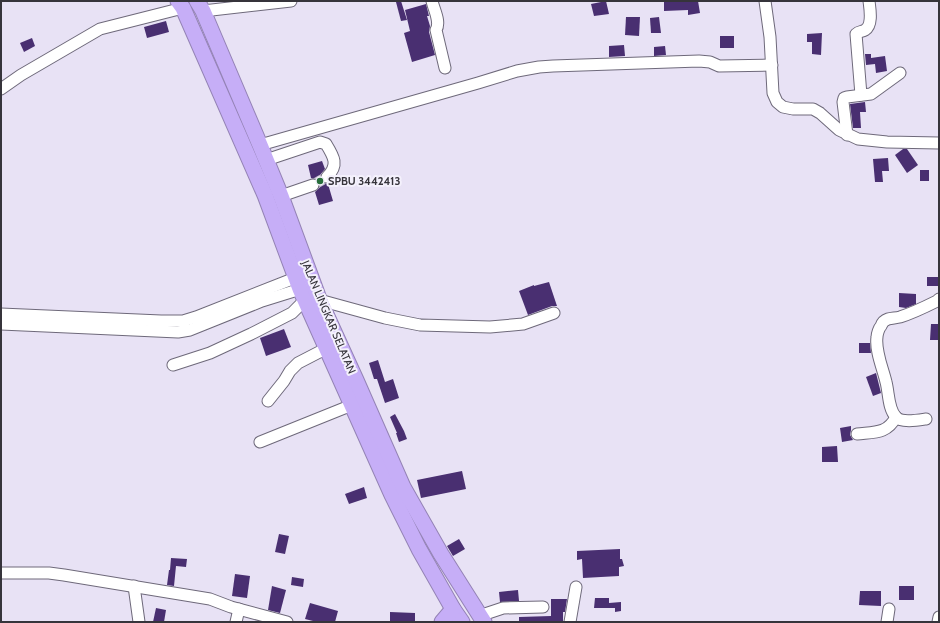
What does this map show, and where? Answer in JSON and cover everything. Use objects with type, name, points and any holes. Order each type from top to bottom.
[{"type":"highway","name":"JALAN LINGKAR SELATAN","points":[[180,5],[307,289],[359,387],[403,487],[441,554],[482,619]]},
{"type":"highway","name":"JALAN LINGKAR SELATAN","points":[[200,6],[281,196],[307,289],[327,348],[392,495],[419,549],[462,622]]},
{"type":"highway","points":[[442,622],[453,609]]},
{"type":"street","points":[[200,6],[291,1]]},
{"type":"street","points":[[432,1],[438,22],[436,30],[445,68]]},
{"type":"street","points":[[765,1],[770,37],[773,93],[777,102],[782,107],[813,110],[820,113],[847,135],[858,139],[887,142],[939,143]]},
{"type":"street","points":[[861,95],[856,34],[865,30],[869,24],[869,1]]},
{"type":"street","points":[[1,89],[21,75],[100,29],[180,5]]},
{"type":"street","points":[[260,145],[524,69],[539,67],[699,61],[710,62],[719,66],[772,65]]},
{"type":"street","points":[[847,135],[844,99],[847,97],[869,95],[874,93],[900,73]]},
{"type":"street","points":[[266,160],[320,142],[326,144],[335,163],[332,172],[327,177]]},
{"type":"street","points":[[281,196],[313,185]]},
{"type":"street","points":[[1,324],[178,332],[190,330],[262,301],[307,289]]},
{"type":"street","points":[[173,366],[210,353],[292,313],[307,289]]},
{"type":"street","points":[[1,314],[183,321],[307,289],[384,318],[420,325],[490,327],[523,324],[554,313]]},
{"type":"street","points":[[926,419],[908,421],[899,420],[896,418],[891,406],[881,365],[877,347],[877,337],[881,326],[888,319],[917,310],[939,299]]},
{"type":"street","points":[[268,401],[284,381],[290,370],[298,363],[327,348]]},
{"type":"street","points":[[260,442],[352,405]]},
{"type":"street","points":[[857,434],[878,432],[889,428],[896,418]]},
{"type":"street","points":[[1,573],[49,573],[210,599],[239,609],[287,622]]},
{"type":"street","points":[[134,586],[139,622]]},
{"type":"street","points":[[570,622],[576,587]]},
{"type":"street","points":[[482,619],[503,608],[543,606]]},
{"type":"street","points":[[236,622],[239,609]]},
{"type":"street","points":[[887,622],[889,609]]},
{"type":"street","points":[[938,622],[939,617]]},
{"type":"building","points":[[401,1],[407,20],[401,21],[396,2]]},
{"type":"building","points":[[606,1],[609,14],[594,16],[591,4]]},
{"type":"building","points":[[664,1],[698,1],[700,13],[688,15],[688,10],[664,11]]},
{"type":"building","points":[[426,4],[429,16],[427,16],[430,26],[429,32],[435,55],[412,62],[404,33],[410,31],[405,10]]},
{"type":"building","points":[[626,17],[640,17],[639,36],[625,35]]},
{"type":"building","points":[[659,17],[661,33],[651,33],[650,18]]},
{"type":"building","points":[[166,21],[169,32],[147,38],[144,27]]},
{"type":"building","points":[[822,33],[821,55],[812,54],[812,42],[807,42],[807,34]]},
{"type":"building","points":[[720,36],[734,36],[734,48],[720,48]]},
{"type":"building","points":[[32,38],[35,46],[24,52],[20,43]]},
{"type":"building","points":[[624,45],[625,56],[609,57],[609,46]]},
{"type":"building","points":[[665,46],[666,55],[654,56],[654,47]]},
{"type":"building","points":[[865,54],[871,54],[871,58],[885,56],[887,71],[876,73],[875,64],[866,65]]},
{"type":"building","points":[[865,102],[866,112],[860,112],[861,128],[853,128],[850,104]]},
{"type":"building","points":[[903,149],[907,149],[918,165],[907,173],[895,155]]},
{"type":"building","points":[[888,158],[889,171],[882,171],[883,182],[875,182],[873,159]]},
{"type":"building","name":"SPBU 3442413","points":[[322,161],[325,169],[320,175],[320,179],[323,183],[328,184],[333,201],[319,205],[315,192],[320,187],[320,183],[311,178],[308,165]]},
{"type":"building","points":[[920,170],[929,170],[929,181],[920,181]]},
{"type":"building","points":[[927,277],[939,277],[939,286],[927,286]]},
{"type":"building","points":[[549,282],[557,306],[552,306],[528,315],[519,291],[534,285]]},
{"type":"building","points":[[899,293],[916,294],[916,304],[906,308],[899,307]]},
{"type":"building","points":[[931,324],[939,324],[939,340],[930,340]]},
{"type":"building","points":[[284,329],[291,347],[266,356],[260,338]]},
{"type":"building","points":[[859,343],[870,343],[871,353],[859,353]]},
{"type":"building","points":[[378,360],[385,382],[393,379],[399,398],[385,403],[377,379],[374,379],[369,363]]},
{"type":"building","points":[[876,373],[881,393],[873,396],[866,377]]},
{"type":"building","points":[[395,414],[407,439],[399,442],[390,417]]},
{"type":"building","points":[[851,426],[850,435],[853,440],[842,442],[840,428]]},
{"type":"building","points":[[837,446],[838,462],[822,462],[822,447]]},
{"type":"building","points":[[462,471],[466,489],[421,498],[417,480]]},
{"type":"building","points":[[364,487],[367,498],[349,504],[345,494]]},
{"type":"building","points":[[279,534],[289,536],[285,554],[275,552]]},
{"type":"building","points":[[459,539],[465,549],[453,556],[447,546]]},
{"type":"building","points":[[620,549],[620,559],[622,559],[624,566],[619,567],[619,576],[583,578],[582,559],[577,560],[577,551]]},
{"type":"building","points":[[171,558],[187,559],[186,567],[176,566],[174,586],[167,585]]},
{"type":"building","points":[[235,574],[250,576],[247,598],[232,596]]},
{"type":"building","points":[[292,577],[304,579],[303,587],[291,585]]},
{"type":"building","points":[[272,586],[286,590],[280,613],[268,610]]},
{"type":"building","points":[[899,586],[914,586],[914,600],[899,600]]},
{"type":"building","points":[[518,590],[519,601],[500,602],[499,592]]},
{"type":"building","points":[[860,591],[881,591],[881,606],[859,605]]},
{"type":"building","points":[[595,598],[609,598],[609,603],[621,602],[621,611],[615,612],[615,608],[594,608]]},
{"type":"building","points":[[551,599],[567,599],[565,612],[563,612],[563,622],[519,622],[519,617],[551,616]]},
{"type":"building","points":[[310,603],[338,611],[335,622],[317,622],[305,619]]},
{"type":"building","points":[[156,608],[166,610],[164,622],[153,622]]},
{"type":"building","points":[[390,612],[415,613],[415,622],[390,622]]},
{"type":"tunnel","points":[[313,185],[327,177]]},
{"type":"place","name":"SPBU 3442413","points":[[320,181]]}]
